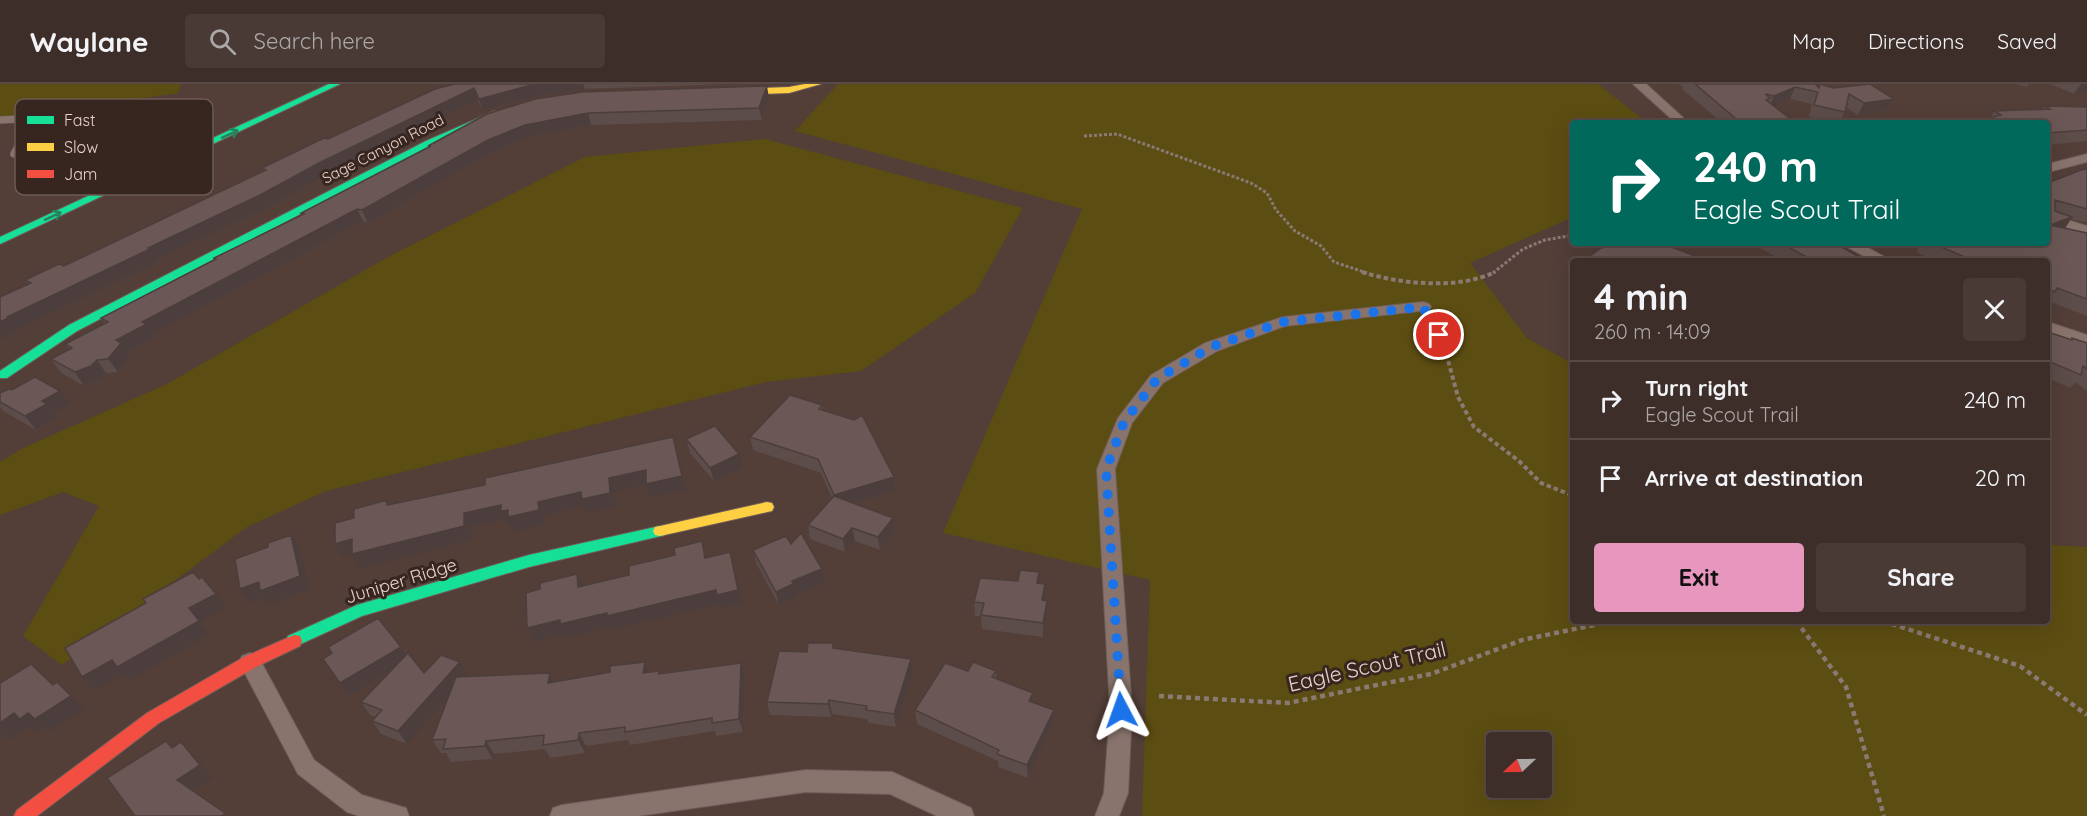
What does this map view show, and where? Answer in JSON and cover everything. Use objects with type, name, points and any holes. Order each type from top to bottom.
[{"type":"main road","points":[[213,141],[336,84]]},
{"type":"main road","points":[[721,92],[789,90],[817,84]]},
{"type":"main road","name":"Sage Canyon Road","points":[[3,375],[73,328],[437,139],[509,110]]},
{"type":"main road","points":[[0,241],[98,195]]},
{"type":"main road","name":"Juniper Ridge","points":[[23,816],[153,718],[250,662],[357,611],[529,561],[767,507]]},
{"type":"street","points":[[1639,84],[1680,120]]},
{"type":"street","points":[[2050,167],[2087,158]]},
{"type":"street","points":[[2050,219],[2087,231]]},
{"type":"street","points":[[1854,246],[1880,258]]},
{"type":"street","points":[[1107,816],[1116,793],[1121,710],[1106,469],[1124,422],[1157,379],[1211,347],[1283,322],[1423,307]]},
{"type":"street","points":[[2050,328],[2087,341]]},
{"type":"street","points":[[250,662],[306,767],[355,804],[397,816]]},
{"type":"street","points":[[562,816],[806,781],[892,783],[962,816]]},
{"type":"lane","points":[[0,120],[15,119]]},
{"type":"path","points":[[1084,136],[1118,134],[1251,183],[1267,193],[1276,210],[1295,231],[1321,246],[1334,262],[1381,278],[1414,283],[1467,281],[1493,273],[1523,249],[1545,240],[1570,236]]},
{"type":"path","points":[[1423,307],[1445,349],[1458,398],[1474,427],[1519,461],[1542,483],[1570,494]]},
{"type":"path","name":"Eagle Scout Trail","points":[[1159,696],[1288,704],[1431,674],[1522,640],[1599,624]]},
{"type":"path","points":[[1798,624],[1846,687],[1884,816]]},
{"type":"path","points":[[1892,624],[2020,666],[2087,715]]},
{"type":"shaded area","points":[[0,84],[181,84],[179,93],[136,99],[15,99],[15,116],[0,118]]},
{"type":"shaded area","points":[[838,84],[1598,84],[1644,120],[1570,120],[1570,218],[1470,263],[1527,338],[1570,362],[1570,624],[2050,624],[2050,545],[2087,547],[2087,816],[1142,816],[1150,580],[943,533],[1082,209],[795,131]]},
{"type":"shaded area","points":[[765,139],[1023,208],[975,293],[861,371],[766,382],[326,491],[247,527],[62,665],[23,636],[99,506],[63,492],[0,515],[0,462],[23,448],[167,384],[386,258],[585,157]]},
{"type":"building","points":[[455,84],[535,84],[479,99],[474,88],[0,322],[0,297],[31,283],[25,280],[59,264],[64,266],[266,170],[262,168],[324,138],[328,139],[435,89]]},
{"type":"building","points":[[1695,84],[1815,84],[1819,88],[1820,84],[1833,88],[1870,84],[1894,99],[1864,103],[1849,94],[1845,112],[1814,105],[1818,92],[1795,87],[1774,96],[1765,94],[1770,98],[1766,100],[1792,120],[1737,120]]},
{"type":"building","points":[[767,86],[759,108],[588,113],[525,125],[488,140],[362,210],[357,209],[142,322],[147,324],[116,340],[121,343],[108,359],[97,360],[91,366],[75,372],[51,359],[72,348],[65,344],[108,322],[101,318],[216,259],[214,258],[304,214],[301,213],[431,146],[428,146],[487,114],[535,99],[582,92]]},
{"type":"building","points":[[2045,106],[2087,107],[2087,130],[2050,133],[2050,120],[1982,120],[2001,115],[1994,111],[2050,109]]},
{"type":"building","points":[[2087,169],[2087,209],[2055,200],[2055,211],[2072,217],[2050,225],[2050,182]]},
{"type":"building","points":[[2050,225],[2087,233],[2087,299],[2057,288],[2055,292],[2050,290],[2050,258],[1967,258],[1939,246],[2050,246]]},
{"type":"building","points":[[1669,246],[1700,258],[1587,258],[1601,248]]},
{"type":"building","points":[[1786,246],[1840,246],[1861,258],[1808,258]]},
{"type":"building","points":[[2050,333],[2087,343],[2087,369],[2083,366],[2081,375],[2050,362]]},
{"type":"building","points":[[35,377],[60,391],[42,401],[47,404],[25,416],[0,402],[0,393],[12,390]]},
{"type":"building","points":[[790,395],[822,405],[819,409],[854,420],[862,415],[894,477],[834,495],[818,459],[750,437]]},
{"type":"building","points":[[715,426],[739,454],[710,468],[686,439]]},
{"type":"building","points":[[673,437],[682,476],[646,484],[646,470],[609,478],[610,493],[582,499],[581,492],[538,502],[539,510],[508,517],[508,510],[501,511],[501,505],[464,513],[464,526],[352,554],[352,539],[335,544],[335,523],[354,518],[354,509],[387,500],[387,505],[485,485],[485,478]]},
{"type":"building","points":[[834,496],[893,518],[878,537],[852,528],[843,539],[808,525]]},
{"type":"building","points":[[801,533],[822,569],[792,581],[793,584],[776,592],[753,550],[786,536],[791,544]]},
{"type":"building","points":[[291,535],[300,576],[260,591],[259,582],[240,589],[235,559],[268,547],[268,543]]},
{"type":"building","points":[[702,541],[705,558],[730,552],[738,590],[717,595],[716,590],[607,616],[607,613],[560,624],[560,620],[527,628],[526,593],[540,589],[540,583],[577,574],[578,587],[629,575],[629,566],[675,555],[674,548]]},
{"type":"building","points":[[1020,570],[1039,572],[1037,583],[1045,584],[1042,600],[1047,601],[1043,623],[981,615],[984,603],[974,602],[980,578],[1018,581]]},
{"type":"building","points":[[193,572],[199,579],[202,577],[216,594],[189,608],[199,621],[117,667],[112,660],[82,677],[65,648],[146,603],[143,599]]},
{"type":"building","points":[[378,618],[401,647],[340,683],[323,659],[332,653],[328,647]]},
{"type":"building","points":[[808,643],[833,643],[833,648],[911,659],[894,714],[866,710],[867,706],[829,700],[828,704],[767,702],[779,651],[807,652]]},
{"type":"building","points":[[408,653],[424,673],[441,655],[460,662],[398,731],[372,721],[382,710],[361,702]]},
{"type":"building","points":[[645,662],[643,673],[659,671],[659,674],[741,663],[739,719],[712,723],[712,718],[625,732],[625,727],[579,733],[578,740],[543,745],[544,735],[486,741],[485,746],[443,749],[446,739],[432,740],[456,677],[550,673],[548,683],[610,672],[610,666]]},
{"type":"building","points":[[973,662],[996,671],[992,677],[1033,693],[1029,701],[1054,710],[1027,765],[997,754],[999,750],[915,710],[945,663],[968,671]]},
{"type":"building","points":[[31,664],[53,685],[57,682],[71,696],[35,719],[28,713],[20,719],[14,713],[0,723],[0,683]]},
{"type":"building","points":[[166,741],[172,748],[181,742],[200,765],[177,780],[225,813],[222,816],[135,816],[107,778]]},
{"type":"traffic: fast","points":[[213,141],[336,84]]},
{"type":"traffic: fast","points":[[3,375],[73,328],[429,143],[498,113]]},
{"type":"traffic: fast","points":[[0,241],[98,195]]},
{"type":"traffic: fast","points":[[294,641],[357,611],[529,561],[660,531]]},
{"type":"traffic: slow","points":[[734,92],[789,90],[817,84]]},
{"type":"traffic: slow","points":[[660,531],[767,507]]},
{"type":"traffic: jam","points":[[23,816],[153,718],[250,662],[294,641]]},
{"type":"route","points":[[1121,710],[1106,469],[1124,422],[1157,379],[1211,347],[1283,322],[1423,307],[1439,335]]}]
